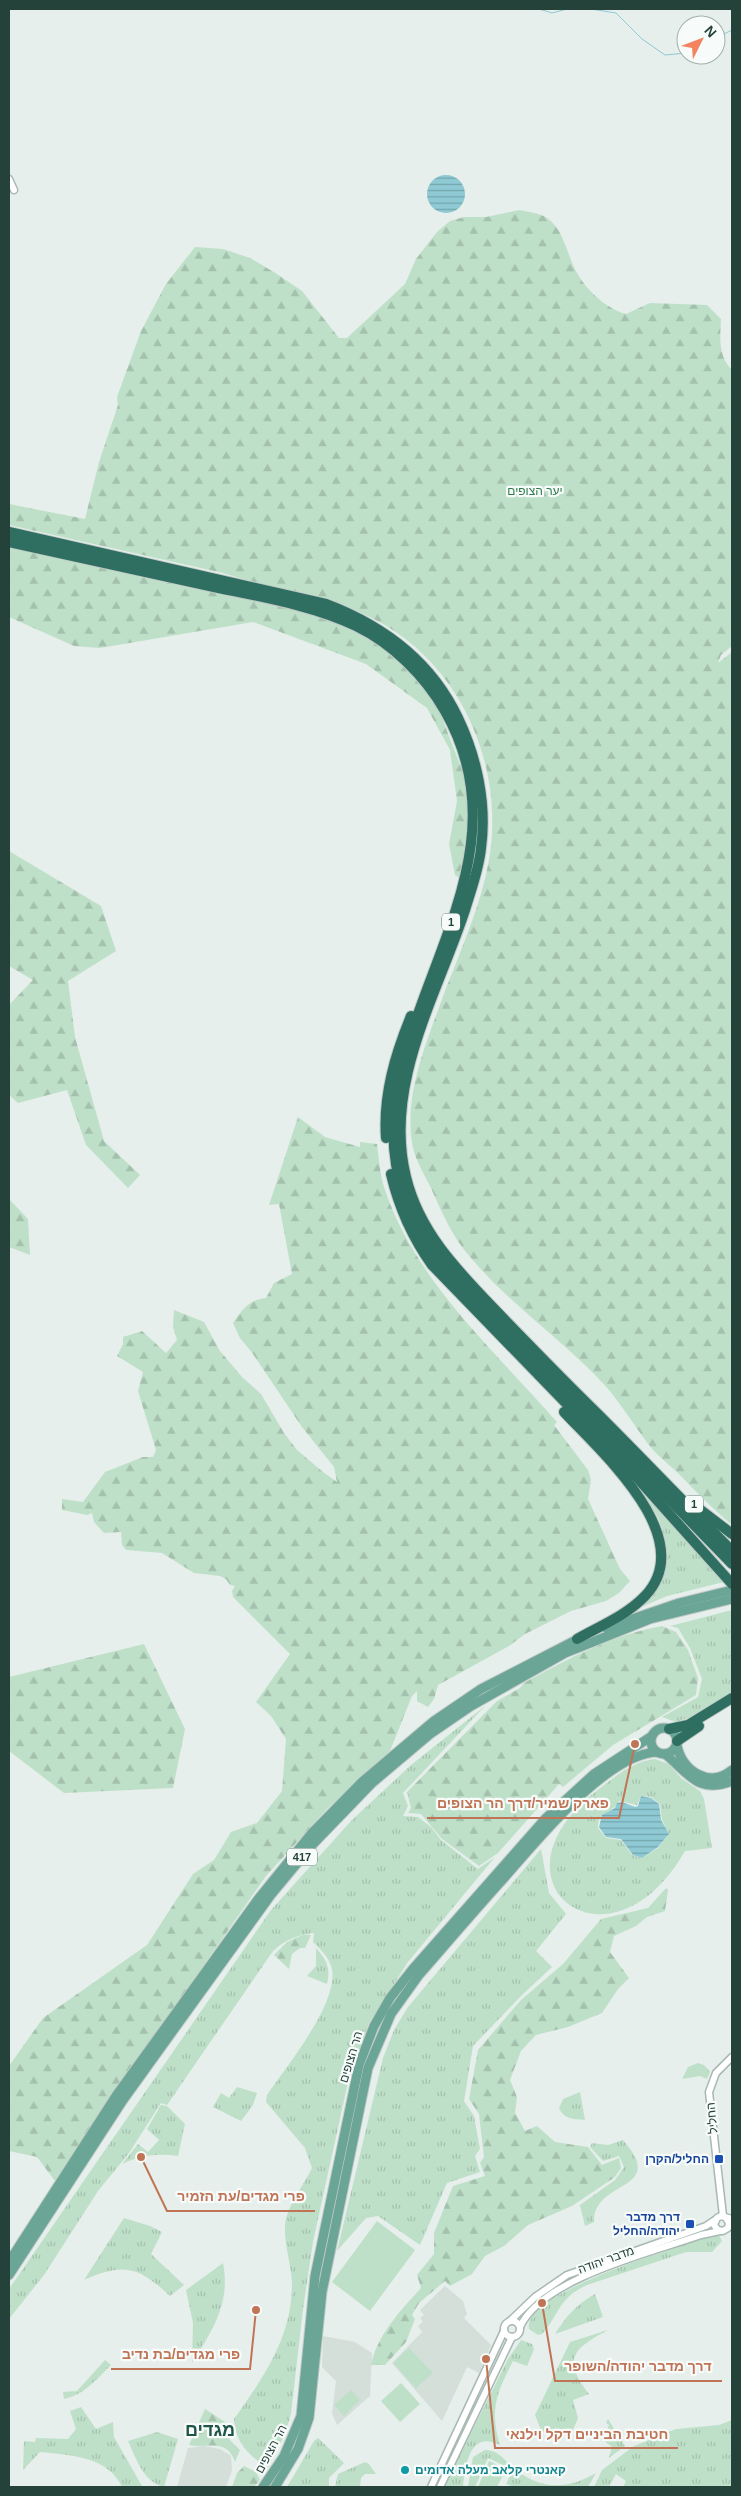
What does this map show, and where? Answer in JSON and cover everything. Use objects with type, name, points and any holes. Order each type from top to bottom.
[{"type":"highway","name":"1","points":[[9,532],[326,604],[365,620],[383,631],[416,658],[436,681],[460,722],[475,763],[482,805],[481,848],[466,906],[413,1051],[404,1085],[400,1132],[406,1178],[424,1224],[453,1264],[552,1369],[657,1473],[732,1534]]},
{"type":"highway","name":"1","points":[[9,542],[307,608],[358,627],[399,655],[420,676],[442,707],[459,741],[469,777],[473,799],[472,845],[464,881],[446,940],[407,1046],[394,1103],[392,1127],[394,1154],[400,1184],[410,1212],[423,1238],[451,1275],[732,1564]]},
{"type":"highway","points":[[446,940],[409,1020],[394,1065],[385,1121],[387,1155],[397,1198],[410,1232],[432,1265],[633,1490],[648,1512],[658,1537],[660,1550],[658,1572],[654,1583],[646,1595],[624,1613],[577,1639]]},
{"type":"highway","points":[[479,1316],[620,1460],[732,1584]]},
{"type":"highway","points":[[657,1473],[732,1551]]},
{"type":"highway","points":[[669,1729],[688,1725],[732,1698]]},
{"type":"highway","points":[[677,1743],[732,1704]]},
{"type":"main road","name":"417","points":[[9,2262],[122,2088],[259,1898],[311,1834],[362,1782],[434,1721],[481,1689],[577,1639],[679,1602],[728,1591]]},
{"type":"main road","name":"417","points":[[9,2275],[122,2100],[270,1896],[314,1843],[372,1784],[430,1734],[471,1706],[565,1653],[650,1619],[732,1599]]},
{"type":"main road","points":[[732,1770],[726,1775],[716,1777],[699,1776],[683,1763],[679,1756],[675,1734],[669,1729],[661,1728],[652,1736],[652,1744],[697,1783],[717,1785],[732,1781]]},
{"type":"main road","name":"הר הצופים","points":[[263,2487],[284,2456],[301,2416],[316,2276],[359,2065],[374,2026],[390,1998],[412,1970],[546,1818],[594,1774],[652,1736]]},
{"type":"main road","points":[[661,1753],[672,1751],[677,1743]]},
{"type":"main road","name":"הר הצופים","points":[[276,2487],[295,2454],[310,2418],[324,2277],[368,2068],[382,2030],[398,2003],[419,1975],[569,1806],[619,1767],[643,1754],[661,1753]]},
{"type":"main road","points":[[263,2487],[268,2487]]},
{"type":"street","points":[[9,179],[14,190]]},
{"type":"street","name":"החליל","points":[[730,2228],[709,2092],[716,2073],[732,2057]]},
{"type":"street","name":"מדבר יהודה","points":[[510,2321],[535,2297],[567,2275],[727,2217]]},
{"type":"street","points":[[715,2220],[716,2228],[720,2231]]},
{"type":"street","name":"מדבר יהודה","points":[[520,2327],[523,2320],[540,2302],[577,2279],[708,2233],[730,2228]]},
{"type":"street","points":[[431,2487],[504,2331],[505,2324],[510,2321],[516,2322],[520,2327],[519,2332],[512,2338],[440,2487]]},
{"type":"street","points":[[504,2331],[506,2335],[512,2338]]},
{"type":"shaded area","points":[[445,2286],[463,2301],[467,2314],[464,2318],[491,2345],[479,2373],[467,2367],[442,2421],[392,2363],[422,2332],[418,2326],[423,2322],[420,2318],[424,2315],[420,2310]]},
{"type":"shaded area","points":[[323,2336],[355,2342],[372,2353],[370,2396],[337,2425],[332,2413],[336,2381],[322,2367]]},
{"type":"shaded area","points":[[204,2446],[220,2449],[231,2456],[232,2470],[226,2487],[177,2487],[188,2448]]},
{"type":"green space","name":"יער הצופים","points":[[520,210],[541,215],[552,222],[560,233],[573,265],[582,281],[610,307],[626,314],[650,303],[707,305],[721,319],[720,340],[722,353],[727,365],[732,370],[732,646],[721,655],[718,663],[732,652],[732,1525],[659,1456],[598,1378],[501,1290],[471,1258],[448,1225],[414,1153],[411,1108],[418,1068],[481,894],[489,860],[492,823],[490,785],[481,749],[467,714],[448,683],[423,655],[394,631],[344,606],[223,573],[9,525],[9,504],[85,519],[99,462],[118,405],[117,397],[141,331],[166,284],[195,247],[223,249],[250,258],[277,274],[302,291],[339,338],[347,338],[405,284],[416,259],[437,232],[450,221],[464,217],[486,217]]},
{"type":"green space","points":[[9,546],[291,607],[336,622],[376,643],[417,678],[439,710],[467,783],[468,858],[461,879],[455,875],[449,844],[457,801],[450,750],[427,708],[366,664],[253,622],[100,648],[74,646],[9,617]]},
{"type":"green space","points":[[9,851],[101,906],[116,951],[68,981],[75,1037],[104,1141],[140,1175],[128,1188],[86,1145],[67,1090],[18,1103],[9,1095],[9,1005],[33,980],[9,966]]},
{"type":"green space","points":[[298,1117],[325,1137],[360,1147],[360,1142],[377,1144],[385,1190],[399,1223],[416,1255],[436,1285],[459,1314],[557,1422],[554,1425],[588,1470],[591,1480],[588,1499],[620,1569],[630,1581],[619,1593],[606,1601],[571,1611],[525,1634],[509,1646],[438,1685],[434,1699],[428,1707],[417,1701],[417,1691],[412,1696],[390,1751],[327,1809],[266,1876],[137,2061],[107,2100],[55,2181],[37,2157],[9,2151],[9,2066],[43,2018],[147,1945],[193,1874],[214,1860],[231,1832],[257,1823],[282,1791],[286,1739],[271,1716],[256,1702],[290,1654],[233,1597],[232,1591],[235,1586],[230,1585],[226,1579],[220,1576],[194,1573],[162,1553],[126,1550],[122,1545],[121,1532],[104,1533],[94,1522],[92,1513],[87,1515],[62,1510],[62,1499],[83,1502],[105,1472],[143,1457],[153,1457],[156,1450],[138,1391],[143,1372],[117,1356],[123,1344],[123,1337],[142,1331],[166,1353],[177,1340],[173,1327],[174,1310],[204,1322],[220,1351],[242,1377],[261,1394],[284,1433],[297,1450],[337,1482],[334,1467],[302,1427],[253,1354],[240,1338],[233,1323],[250,1303],[266,1298],[274,1283],[292,1274],[279,1204],[269,1205]]},
{"type":"green space","points":[[9,1199],[28,1219],[30,1255],[9,1247]]},
{"type":"green space","points":[[647,1496],[724,1582],[667,1596],[639,1608],[656,1588],[665,1566],[666,1554],[662,1529]]},
{"type":"green space","points":[[732,1610],[732,1692],[688,1718],[676,1722],[662,1717],[698,1697],[702,1679],[690,1648],[678,1628],[670,1626]]},
{"type":"green space","points":[[662,1626],[676,1632],[688,1650],[698,1678],[696,1695],[613,1745],[563,1787],[559,1784],[498,1853],[479,1866],[442,1839],[421,1814],[408,1813],[411,1808],[407,1792],[497,1701],[520,1688],[524,1683],[590,1649],[643,1630]]},
{"type":"green space","points":[[144,1644],[185,1729],[173,1788],[64,1793],[9,1751],[9,1677]]},
{"type":"green space","points":[[485,1706],[403,1793],[408,1806],[403,1816],[418,1817],[431,1827],[441,1840],[478,1869],[495,1857],[408,1962],[369,2023],[348,2082],[313,2242],[291,2414],[285,2434],[268,2468],[244,2448],[237,2434],[234,2419],[274,2357],[287,2323],[290,2305],[292,2278],[286,2241],[286,2219],[312,2168],[305,2148],[266,2102],[267,2095],[309,2035],[327,2000],[332,1984],[331,1966],[325,1955],[313,1942],[314,1933],[292,1939],[273,1951],[167,2105],[161,2103],[129,2153],[98,2191],[44,2275],[9,2319],[9,2289],[271,1910],[351,1821],[411,1765]]},
{"type":"green space","points":[[655,1759],[669,1764],[681,1778],[700,1791],[704,1799],[712,1848],[685,1851],[655,1890],[622,1910],[592,1914],[568,1904],[553,1884],[551,1856],[565,1823],[599,1789],[625,1770],[647,1760]],"holes":[[[641,1796],[651,1797],[660,1804],[662,1820],[669,1834],[658,1848],[642,1858],[632,1855],[621,1840],[606,1838],[598,1828],[598,1823],[601,1817],[615,1807],[619,1801],[637,1805]]]},
{"type":"green space","points":[[541,1849],[549,1893],[566,1914],[536,1951],[552,1967],[473,2046],[464,2101],[474,2116],[480,2149],[475,2156],[480,2172],[447,2183],[420,2245],[378,2216],[366,2218],[337,2251],[383,2058],[394,2030],[408,2007]]},
{"type":"green space","points":[[666,1888],[668,1890],[665,1911],[647,1917],[636,1926],[614,1936],[610,1952],[629,1978],[618,1989],[602,2013],[568,2027],[536,2035],[521,2051],[510,2080],[517,2097],[515,2113],[525,2131],[537,2126],[555,2142],[588,2147],[602,2165],[619,2158],[621,2168],[615,2177],[572,2206],[528,2225],[504,2246],[485,2256],[472,2274],[450,2286],[445,2281],[419,2303],[412,2315],[415,2319],[406,2342],[385,2365],[371,2365],[384,2333],[421,2288],[417,2275],[434,2254],[434,2233],[453,2186],[485,2176],[480,2163],[484,2157],[479,2114],[469,2099],[478,2050],[521,2000],[563,1964],[601,1919],[648,1908]]},
{"type":"green space","points":[[303,1935],[311,1935],[305,1948],[300,1948],[292,1954],[289,1969],[274,1955],[287,1942]]},
{"type":"green space","points":[[316,1948],[327,1965],[329,1974],[327,1984],[307,1976],[316,1966]]},
{"type":"green space","points":[[698,2063],[704,2065],[710,2072],[707,2079],[700,2076],[682,2079],[688,2067]]},
{"type":"green space","points":[[237,2087],[257,2093],[253,2105],[241,2121],[213,2107],[221,2093],[229,2098]]},
{"type":"green space","points":[[580,2092],[585,2120],[567,2117],[559,2108],[563,2099]]},
{"type":"green space","points":[[161,2105],[167,2106],[185,2124],[178,2156],[149,2156],[122,2164],[138,2144],[148,2152],[159,2140],[147,2129]]},
{"type":"green space","points":[[623,2140],[635,2157],[638,2169],[634,2177],[605,2198],[597,2208],[594,2222],[585,2226],[580,2205],[615,2180],[624,2167],[619,2156],[603,2161],[590,2147],[592,2143],[608,2145]]},
{"type":"green space","points":[[124,2218],[162,2232],[151,2254],[184,2285],[170,2296],[140,2273],[130,2270],[110,2271],[84,2280]]},
{"type":"green space","points":[[377,2221],[415,2250],[370,2311],[332,2282]]},
{"type":"green space","points":[[719,2235],[722,2241],[712,2252],[686,2252],[587,2285],[570,2295],[542,2334],[538,2335],[529,2329],[534,2315],[551,2300],[577,2286],[641,2259]]},
{"type":"green space","points":[[223,2263],[225,2277],[222,2304],[213,2328],[192,2363],[193,2323],[186,2290]]},
{"type":"green space","points":[[595,2294],[603,2317],[555,2334],[572,2311]]},
{"type":"green space","points":[[608,2330],[586,2343],[575,2356],[576,2371],[589,2394],[573,2400],[578,2418],[572,2432],[558,2437],[541,2430],[535,2415],[570,2342]]},
{"type":"green space","points":[[521,2340],[532,2344],[534,2349],[527,2366],[513,2361],[499,2392],[496,2402],[495,2421],[500,2445],[490,2441],[481,2442],[475,2446],[467,2461],[463,2487],[444,2487],[508,2359]]},
{"type":"green space","points":[[409,2348],[433,2373],[416,2388],[393,2363]]},
{"type":"green space","points":[[105,2360],[111,2365],[95,2381],[78,2394],[64,2399],[63,2392],[77,2391]]},
{"type":"green space","points":[[401,2383],[420,2404],[400,2422],[381,2401]]},
{"type":"green space","points":[[351,2390],[360,2400],[344,2416],[334,2405]]},
{"type":"green space","points":[[81,2407],[96,2429],[113,2422],[114,2437],[142,2486],[122,2487],[116,2477],[98,2463],[63,2454],[40,2452],[23,2470],[24,2441],[35,2442],[36,2438],[68,2439],[76,2429],[70,2411]]},
{"type":"green space","points":[[205,2409],[225,2422],[227,2435],[240,2450],[235,2462],[227,2449],[215,2446],[189,2445]]},
{"type":"green space","points":[[608,2419],[625,2446],[609,2458],[612,2447],[603,2440],[609,2425],[606,2423]]},
{"type":"green space","points":[[732,2420],[732,2487],[623,2487],[626,2481],[616,2474],[609,2487],[594,2487],[602,2470],[634,2446],[676,2429],[719,2425]]},
{"type":"green space","points":[[157,2432],[178,2439],[164,2487],[145,2475],[128,2441]]},
{"type":"green space","points":[[318,2438],[344,2463],[329,2478],[329,2487],[287,2487],[314,2441]]},
{"type":"green space","points":[[485,2450],[496,2453],[520,2473],[541,2483],[563,2485],[585,2479],[596,2473],[588,2487],[514,2487],[506,2484],[513,2470],[488,2458],[475,2487],[468,2487],[473,2457]]},
{"type":"green space","points":[[489,2461],[506,2469],[497,2487],[478,2487]]},
{"type":"green space","points":[[365,2462],[369,2464],[376,2474],[365,2474],[361,2478],[360,2487],[335,2487],[338,2474]]},
{"type":"green space","points":[[244,2466],[256,2472],[260,2480],[254,2487],[232,2487],[237,2473]]},
{"type":"water","points":[[446,175],[459,181],[465,194],[459,207],[446,213],[433,207],[427,194],[433,181]]},
{"type":"water","points":[[641,1796],[651,1798],[659,1804],[661,1820],[669,1834],[658,1847],[642,1858],[633,1855],[621,1839],[606,1837],[599,1827],[602,1815],[615,1808],[617,1803],[622,1802],[635,1807],[638,1806]]},
{"type":"waterway","points":[[539,9],[552,13],[567,9]]},
{"type":"waterway","points":[[591,9],[616,13],[642,39],[665,55],[676,54]]},
{"type":"waterway","points":[[726,33],[732,30]]},
{"type":"place","name":"פארק שמיר/דרך הר הצופים","points":[[635,1744]]},
{"type":"place","name":"פרי מגדים/עת הזמיר","points":[[141,2157]]},
{"type":"place","name":"החליל/הקרן","points":[[719,2159]]},
{"type":"place","name":"דרך מדבר יהודה/החליל","points":[[690,2224]]},
{"type":"place","name":"דרך מדבר יהודה/השופר","points":[[542,2303]]},
{"type":"place","name":"פרי מגדים/בת נדיב","points":[[256,2310]]},
{"type":"place","name":"חטיבת הביניים דקל וילנאי","points":[[486,2359]]},
{"type":"place","name":"קאנטרי קלאב מעלה אדומים","points":[[405,2470]]},
{"type":"district","name":"מגדים","points":[[210,2430]]}]
